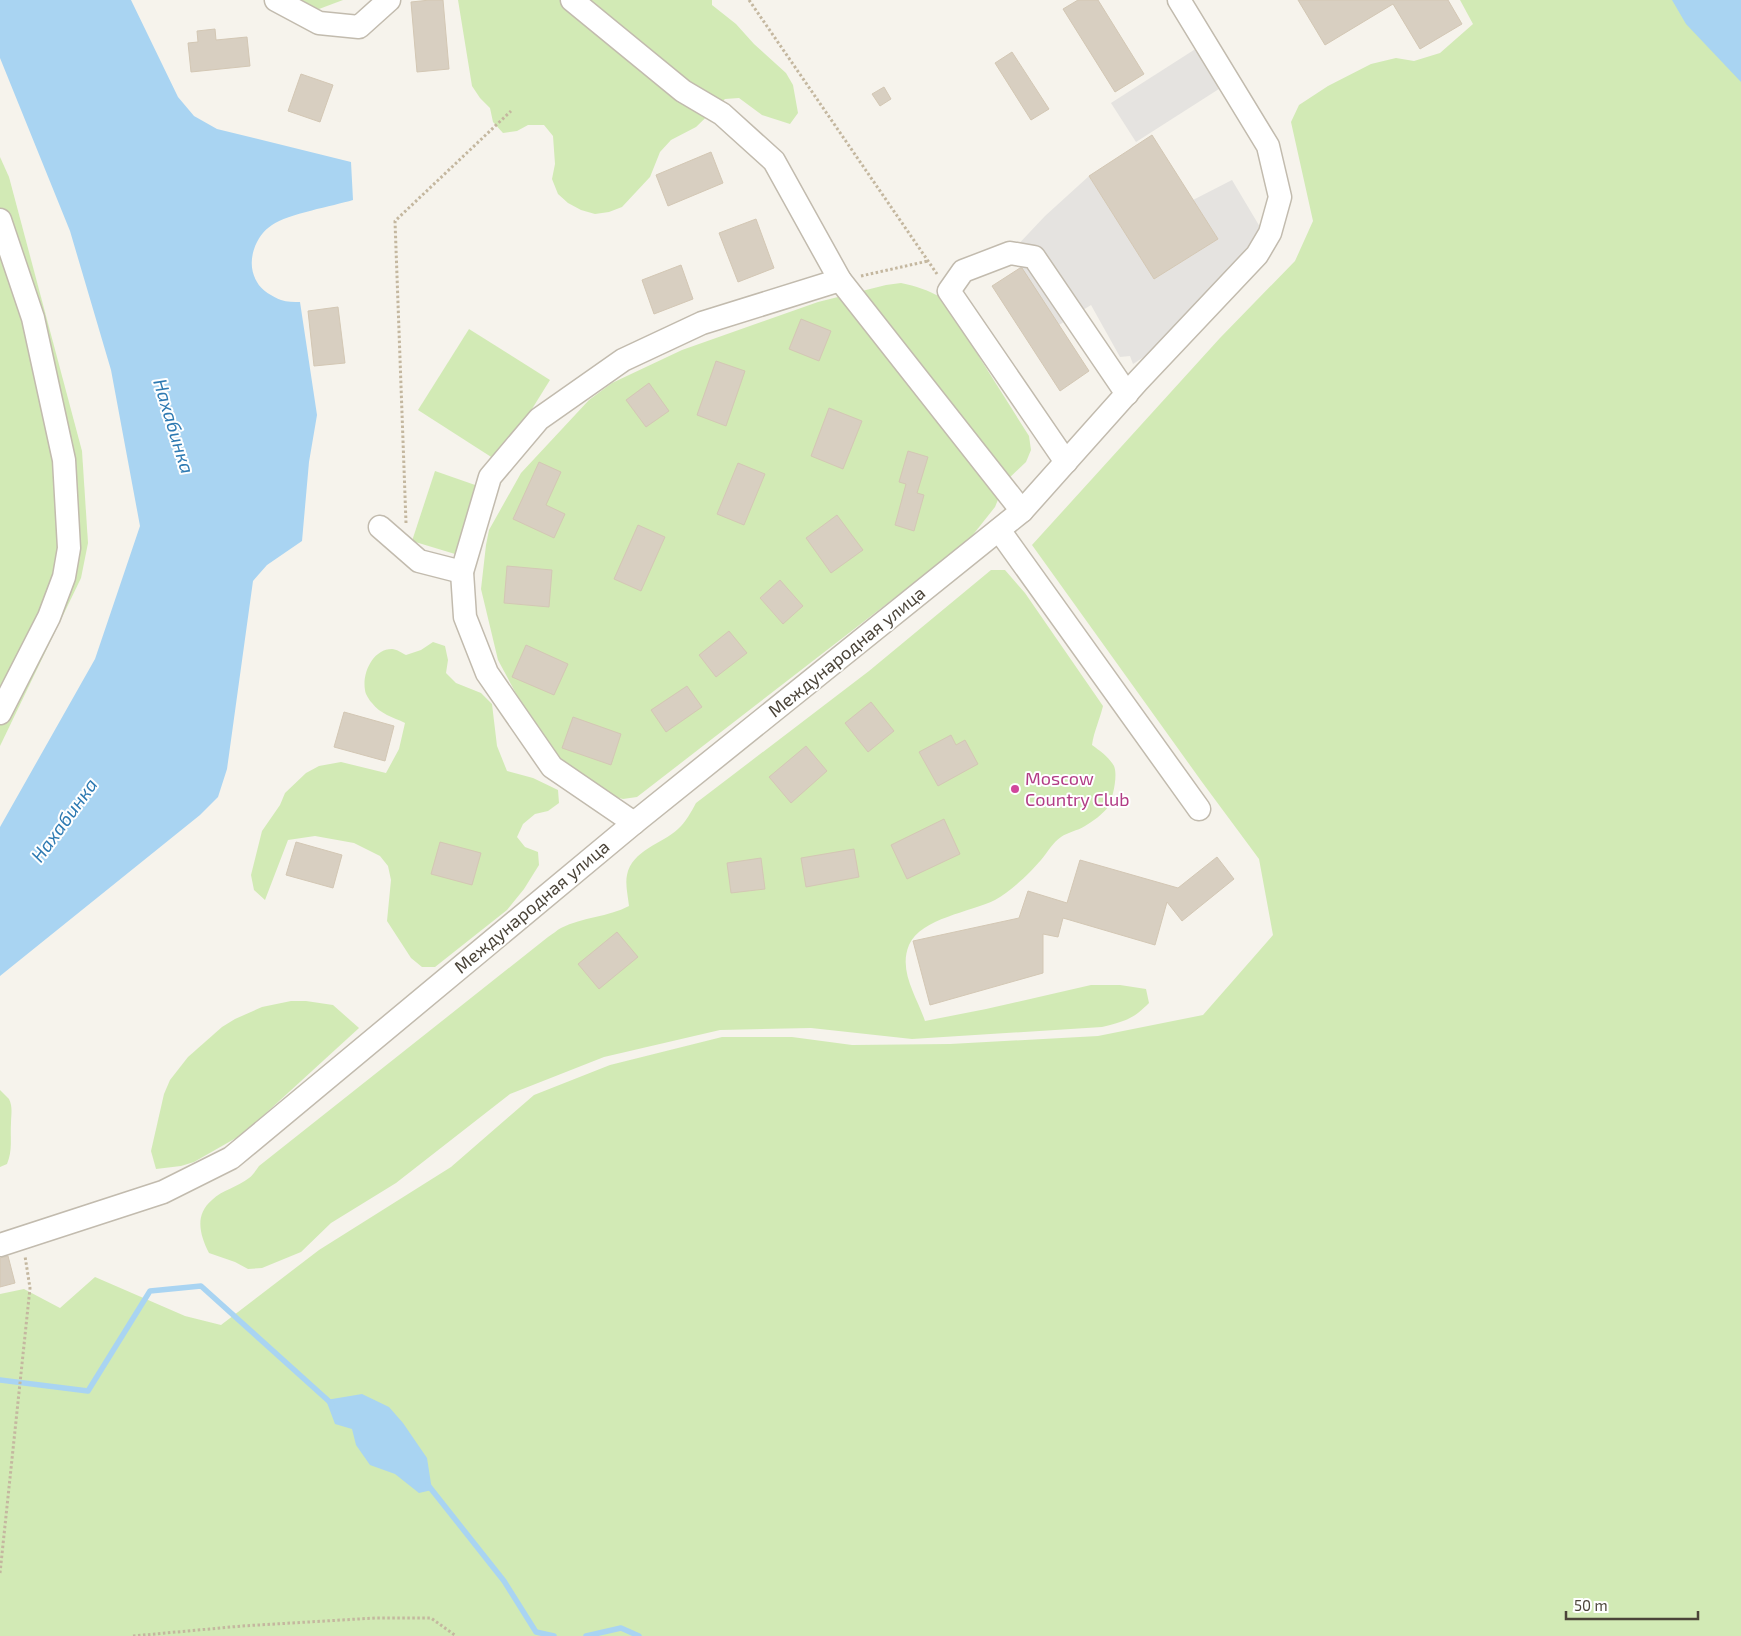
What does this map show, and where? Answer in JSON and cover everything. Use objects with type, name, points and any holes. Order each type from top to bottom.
[{"type":"street","points":[[276,0],[318,24],[359,27],[388,0]]},
{"type":"street","points":[[572,0],[683,91],[722,114],[774,161],[840,280],[1022,511]]},
{"type":"street","name":"Международная улица","points":[[10,1242],[163,1192],[231,1158],[634,823],[1022,511],[1127,394],[1257,256],[1270,234],[1280,197],[1268,146],[1179,0]]},
{"type":"street","points":[[0,220],[33,318],[64,460],[69,548],[64,577],[49,617],[0,713]]},
{"type":"street","points":[[1066,462],[949,291],[963,271],[1010,253],[1034,257],[1127,394]]},
{"type":"street","points":[[634,823],[552,767],[487,673],[465,617],[462,572],[490,477],[539,419],[623,360],[702,323],[840,280]]},
{"type":"street","points":[[380,527],[419,561],[462,572]]},
{"type":"street","points":[[999,530],[1198,809]]},
{"type":"path","points":[[749,0],[949,291]]},
{"type":"path","points":[[407,551],[395,221],[511,111]]},
{"type":"path","points":[[840,280],[928,261]]},
{"type":"path","points":[[0,1573],[30,1288],[10,1242]]},
{"type":"path","points":[[133,1636],[242,1626],[384,1618],[432,1618],[456,1636]]},
{"type":"green space","points":[[286,0],[343,0],[319,9]]},
{"type":"green space","points":[[458,0],[712,0],[712,5],[736,24],[754,44],[786,73],[793,85],[798,113],[790,124],[762,115],[739,98],[725,99],[696,127],[671,140],[660,152],[650,177],[622,207],[609,212],[595,214],[581,210],[568,203],[558,194],[552,179],[555,164],[553,136],[544,125],[528,125],[517,131],[503,133],[493,122],[490,108],[472,86]]},
{"type":"green space","points":[[1460,0],[1741,0],[1741,1636],[0,1636],[0,1294],[24,1289],[60,1308],[95,1277],[185,1316],[221,1325],[319,1250],[451,1167],[534,1095],[610,1065],[722,1037],[792,1037],[852,1045],[950,1044],[1098,1036],[1203,1015],[1273,935],[1259,859],[1032,545],[1220,338],[1295,261],[1313,221],[1291,122],[1299,105],[1328,86],[1371,64],[1396,58],[1414,61],[1440,53],[1473,24]]},
{"type":"green space","points":[[0,157],[9,177],[82,451],[88,543],[81,578],[0,746]]},
{"type":"green space","points":[[901,283],[912,285],[942,298],[1029,436],[1031,450],[1026,462],[1005,482],[995,507],[968,541],[637,797],[623,799],[609,795],[551,752],[498,660],[481,589],[486,545],[489,530],[521,473],[589,400],[612,383],[682,350],[818,302]]},
{"type":"green space","points":[[469,329],[550,380],[499,462],[418,410]]},
{"type":"green space","points":[[435,471],[478,486],[455,554],[412,541]]},
{"type":"green space","points":[[991,570],[1005,570],[1025,593],[1103,706],[1092,745],[1107,757],[1114,766],[1113,792],[1108,807],[1103,812],[1085,826],[1058,839],[1031,871],[1007,892],[995,900],[935,922],[915,936],[909,945],[906,955],[907,974],[910,984],[925,1021],[1091,985],[1120,985],[1146,989],[1149,1003],[1143,1009],[1128,1019],[1102,1027],[912,1039],[811,1028],[720,1030],[604,1057],[510,1094],[396,1183],[331,1223],[301,1252],[262,1268],[248,1269],[235,1262],[209,1253],[200,1225],[203,1212],[212,1200],[249,1178],[259,1166],[548,937],[569,924],[613,913],[629,906],[626,886],[627,875],[630,866],[641,853],[678,829],[696,803],[869,671]]},
{"type":"green space","points":[[433,642],[445,646],[448,660],[446,673],[456,683],[481,693],[492,704],[497,746],[507,771],[533,778],[558,790],[559,803],[548,811],[535,814],[523,824],[517,837],[525,847],[538,852],[539,865],[524,889],[507,910],[435,967],[422,967],[411,958],[387,921],[391,880],[388,866],[380,856],[354,843],[315,836],[288,840],[265,900],[254,890],[251,875],[262,831],[280,805],[285,793],[306,773],[319,766],[341,762],[386,773],[399,749],[405,723],[383,713],[375,707],[366,695],[365,676],[367,670],[374,657],[385,650],[394,649],[406,655],[421,650]]},
{"type":"green space","points":[[291,1001],[333,1005],[359,1028],[243,1134],[194,1162],[181,1166],[156,1169],[151,1151],[164,1094],[170,1080],[188,1057],[222,1027],[235,1019],[262,1007]]},
{"type":"green space","points":[[0,1090],[9,1099],[12,1111],[10,1154],[7,1164],[0,1167]]},
{"type":"shaded area","points":[[1197,48],[1222,87],[1136,142],[1111,103]]},
{"type":"shaded area","points":[[1089,176],[1154,279],[1218,239],[1193,200],[1232,180],[1260,227],[1237,270],[1150,353],[1133,364],[1130,356],[1120,357],[1091,305],[1059,325],[1010,253],[1045,216]]},
{"type":"water","name":"Нахабинка","points":[[0,0],[131,0],[178,97],[194,116],[217,129],[351,162],[353,200],[279,221],[266,230],[254,250],[252,267],[261,288],[281,300],[300,302],[317,415],[309,462],[302,541],[267,565],[253,581],[227,769],[218,797],[200,815],[0,976],[0,827],[95,659],[140,526],[111,370],[70,231],[0,58]]},
{"type":"water","points":[[1672,0],[1741,0],[1741,82],[1686,24]]},
{"type":"water","points":[[362,1394],[389,1407],[403,1423],[427,1458],[432,1490],[419,1493],[395,1474],[370,1465],[356,1445],[352,1429],[335,1424],[326,1400]]},
{"type":"building","points":[[443,0],[449,69],[417,72],[411,2]]},
{"type":"building","points":[[1078,0],[1098,0],[1144,74],[1115,92],[1063,9]]},
{"type":"building","points":[[1298,0],[1448,0],[1462,24],[1420,49],[1393,4],[1325,45]]},
{"type":"building","points":[[215,29],[216,40],[247,37],[250,66],[191,72],[188,43],[198,42],[197,31]]},
{"type":"building","points":[[1012,52],[1049,109],[1031,120],[995,63]]},
{"type":"building","points":[[301,74],[333,85],[320,122],[288,111]]},
{"type":"building","points":[[884,87],[891,99],[880,106],[872,94]]},
{"type":"building","points":[[1152,135],[1218,239],[1154,279],[1089,176]]},
{"type":"building","points":[[711,152],[723,183],[668,206],[656,175]]},
{"type":"building","points":[[756,219],[774,268],[738,282],[719,233]]},
{"type":"building","points":[[681,265],[693,299],[654,314],[642,280]]},
{"type":"building","points":[[1022,268],[1089,371],[1060,391],[992,286]]},
{"type":"building","points":[[338,307],[345,363],[314,366],[308,311]]},
{"type":"building","points":[[801,319],[831,331],[819,361],[789,349]]},
{"type":"building","points":[[716,361],[745,371],[726,426],[697,415]]},
{"type":"building","points":[[649,383],[669,411],[646,427],[626,400]]},
{"type":"building","points":[[829,408],[862,421],[843,469],[811,456]]},
{"type":"building","points":[[908,451],[928,457],[917,493],[924,495],[914,531],[895,525],[906,484],[899,482]]},
{"type":"building","points":[[539,462],[561,472],[546,505],[565,514],[554,538],[513,519]]},
{"type":"building","points":[[738,463],[765,474],[744,525],[717,514]]},
{"type":"building","points":[[837,515],[863,550],[831,573],[806,538]]},
{"type":"building","points":[[638,525],[665,537],[641,591],[614,579]]},
{"type":"building","points":[[507,566],[552,570],[549,607],[504,603]]},
{"type":"building","points":[[780,580],[803,606],[783,624],[760,598]]},
{"type":"building","points":[[729,631],[747,653],[716,677],[699,655]]},
{"type":"building","points":[[526,645],[568,664],[554,695],[512,677]]},
{"type":"building","points":[[687,686],[702,707],[666,732],[651,710]]},
{"type":"building","points":[[871,702],[894,731],[868,752],[845,723]]},
{"type":"building","points":[[344,712],[394,726],[385,761],[334,747]]},
{"type":"building","points":[[573,717],[621,734],[611,765],[562,748]]},
{"type":"building","points":[[951,735],[956,745],[965,740],[978,764],[938,786],[919,752]]},
{"type":"building","points":[[806,746],[827,771],[791,803],[769,777]]},
{"type":"building","points":[[944,819],[960,854],[907,879],[891,845]]},
{"type":"building","points":[[296,842],[342,855],[333,888],[286,875]]},
{"type":"building","points":[[440,842],[481,853],[472,885],[431,874]]},
{"type":"building","points":[[854,849],[859,877],[806,887],[801,858]]},
{"type":"building","points":[[1217,857],[1234,879],[1182,921],[1167,902],[1155,945],[1063,918],[1058,937],[1043,934],[1043,973],[930,1005],[913,941],[1019,918],[1028,891],[1067,903],[1080,860],[1178,888]]},
{"type":"building","points":[[761,858],[765,889],[731,893],[727,863]]},
{"type":"building","points":[[617,932],[638,957],[599,989],[578,964]]},
{"type":"building","points":[[8,1256],[15,1283],[0,1287],[0,1258]]},
{"type":"waterway","points":[[0,1380],[88,1391],[150,1291],[201,1286],[332,1404]]},
{"type":"waterway","points":[[428,1485],[504,1581],[536,1632],[554,1636]]},
{"type":"waterway","points":[[586,1636],[621,1628],[639,1636]]},
{"type":"place","name":"Moscow Country Club","points":[[1015,789]]}]
